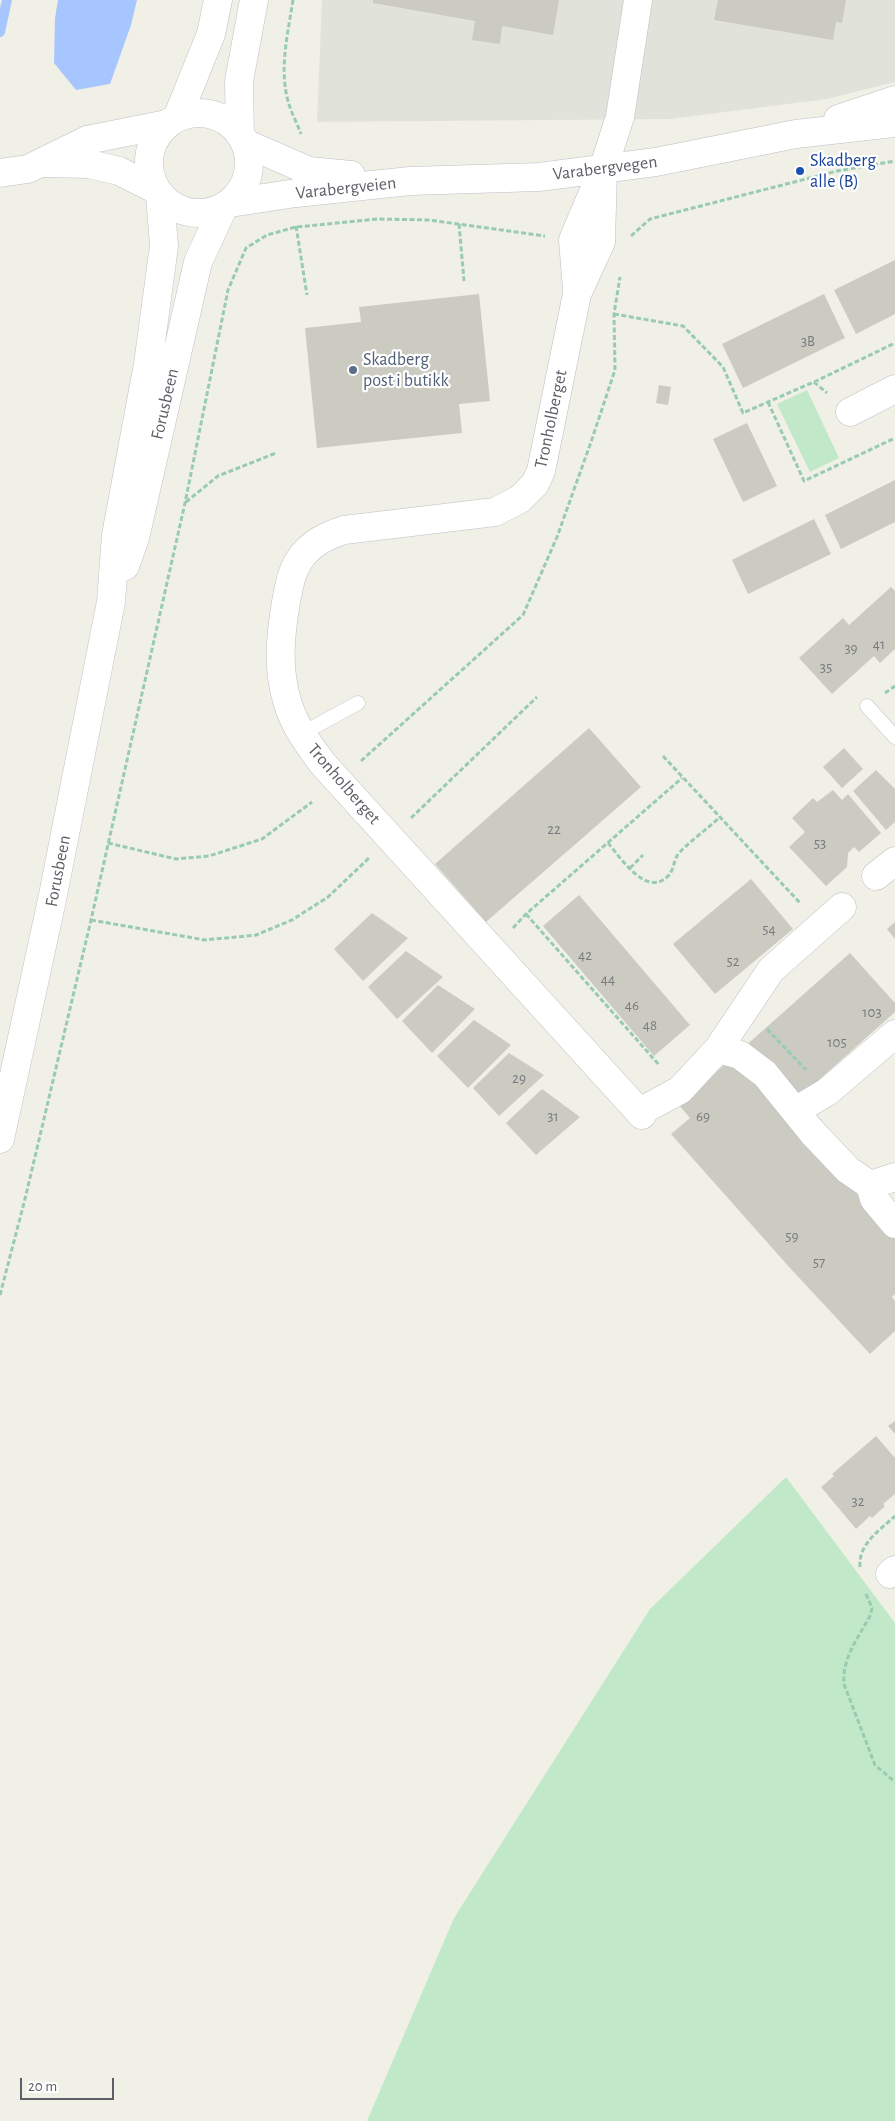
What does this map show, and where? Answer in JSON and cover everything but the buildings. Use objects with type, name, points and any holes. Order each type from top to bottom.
[{"type":"street","name":"Forusbeen","points":[[0,1139],[52,900],[111,602],[116,535],[148,364],[164,246],[158,192],[148,166],[152,143],[172,121],[211,34],[218,0]]},
{"type":"street","name":"Forusbeen","points":[[111,602],[135,538],[198,262],[226,205],[244,186],[249,164],[242,139],[239,81],[254,0]]},
{"type":"street","name":"Tronholberget","points":[[638,0],[620,117],[603,169],[601,242],[577,294],[541,471],[535,484],[520,499],[495,512],[344,530],[326,536],[310,547],[290,578],[280,638],[282,682],[288,706],[301,734],[322,764],[642,1115],[645,1109],[680,1090],[718,1049],[772,970],[842,907]]},
{"type":"street","name":"Varabergvegen","points":[[796,134],[895,100]]},
{"type":"street","points":[[0,173],[28,169],[88,140],[200,113],[223,119],[242,139]]},
{"type":"street","name":"Varabergvegen","points":[[410,181],[539,177],[656,162],[796,134],[895,123]]},
{"type":"street","name":"Varabergveien","points":[[242,139],[309,171],[410,181]]},
{"type":"street","points":[[40,163],[89,164],[119,171],[158,192],[178,210],[201,214],[226,205]]},
{"type":"street","name":"Varabergveien","points":[[226,205],[296,193],[410,181]]},
{"type":"street","points":[[850,412],[895,389]]},
{"type":"street","points":[[795,1112],[827,1092],[895,1034]]},
{"type":"street","points":[[718,1049],[740,1055],[764,1074],[795,1112],[848,1170],[882,1181],[874,1199],[895,1224]]},
{"type":"lane","points":[[301,734],[358,703]]},
{"type":"lane","points":[[867,706],[895,737]]},
{"type":"path","points":[[293,0],[284,59],[284,80],[288,100],[301,134],[300,142]]},
{"type":"path","points":[[626,240],[650,219],[837,171],[895,161]]},
{"type":"path","points":[[296,219],[307,295]]},
{"type":"path","points":[[0,1295],[108,843],[185,503],[228,290],[246,248],[268,235],[296,227],[378,219],[428,220],[546,236]]},
{"type":"path","points":[[459,224],[464,280]]},
{"type":"path","points":[[614,314],[683,326],[723,367],[744,412],[895,343]]},
{"type":"path","points":[[768,402],[804,481],[895,438]]},
{"type":"path","points":[[185,503],[218,476],[276,453]]},
{"type":"path","points":[[390,838],[537,697]]},
{"type":"path","points":[[663,756],[822,926]]},
{"type":"path","points":[[680,1090],[526,914],[682,778]]},
{"type":"path","points":[[108,843],[176,859],[209,856],[262,839],[312,802]]},
{"type":"path","points":[[608,843],[645,882],[658,881],[667,878],[673,869],[677,856],[720,818]]},
{"type":"path","points":[[630,868],[643,855]]},
{"type":"path","points":[[90,920],[205,940],[256,935],[292,920],[328,897],[370,858]]},
{"type":"path","points":[[746,1006],[827,1092]]},
{"type":"path","points":[[861,1572],[860,1558],[867,1542],[895,1516]]},
{"type":"path","points":[[864,1588],[872,1608],[870,1616],[845,1661],[843,1671],[844,1684],[874,1765],[895,1782]]},
{"type":"shaded area","points":[[322,0],[895,0],[895,82],[827,99],[670,119],[317,122]]},
{"type":"green space","points":[[807,390],[839,458],[810,472],[777,404]]},
{"type":"green space","points":[[786,1477],[895,1623],[895,2121],[367,2121],[454,1918],[650,1609]]},
{"type":"water","points":[[58,0],[137,0],[131,25],[110,84],[76,90],[54,63],[55,18]]},
{"type":"waterway","points":[[0,32],[7,0]]},
{"type":"place","name":"Skadberg alle (B)","points":[[800,171]]},
{"type":"place","name":"Skadberg post i butikk","points":[[353,370]]}]
